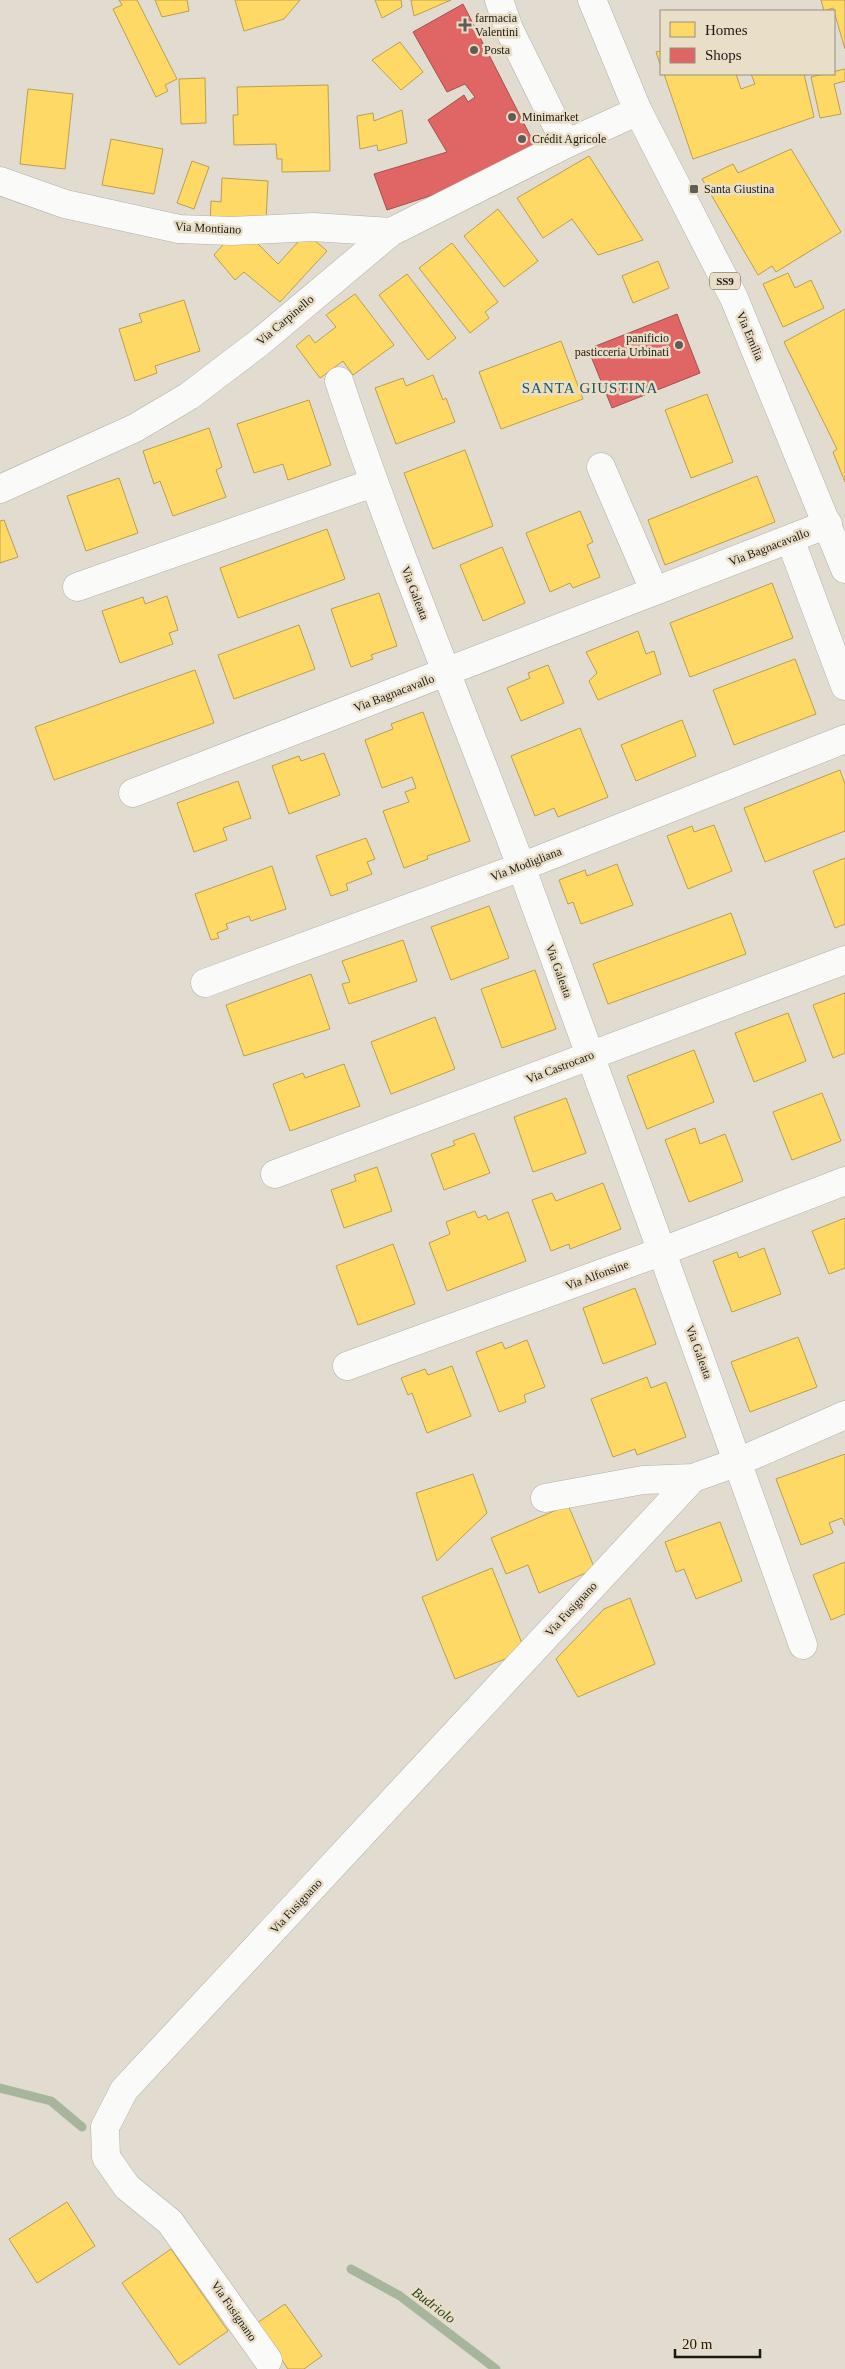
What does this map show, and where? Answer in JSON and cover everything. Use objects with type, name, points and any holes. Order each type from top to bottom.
[{"type":"street","points":[[499,0],[509,29],[566,144],[638,111]]},
{"type":"street","name":"Via Emilia","points":[[592,0],[638,111],[734,298],[845,569]]},
{"type":"street","name":"Via Carpinello","points":[[0,489],[135,428],[189,396],[260,342],[391,232],[566,144]]},
{"type":"street","name":"Via Montiano","points":[[0,182],[64,204],[179,229],[232,232],[313,227],[391,232]]},
{"type":"street","name":"Via Galeata","points":[[339,381],[373,483],[521,867],[589,1056],[663,1251],[738,1462]]},
{"type":"street","points":[[601,467],[654,590]]},
{"type":"street","points":[[77,587],[373,483]]},
{"type":"street","name":"Via Bagnacavallo","points":[[133,793],[828,524]]},
{"type":"street","points":[[790,539],[845,686]]},
{"type":"street","name":"Via Modigliana","points":[[205,983],[521,867],[845,739]]},
{"type":"street","name":"Via Castrocaro","points":[[275,1174],[845,960]]},
{"type":"street","name":"Via Alfonsine","points":[[347,1366],[663,1251],[845,1181]]},
{"type":"street","name":"Via Fusignano","points":[[545,1498],[643,1480],[693,1478],[738,1462],[845,1415]]},
{"type":"street","points":[[738,1462],[803,1645]]},
{"type":"street","name":"Via Fusignano","points":[[268,2360],[170,2222],[126,2187],[106,2157],[105,2127],[124,2090],[693,1478]]},
{"type":"building: Homes","points":[[119,0],[137,0],[177,79],[165,85],[168,91],[156,97],[113,9],[122,5]]},
{"type":"building: Homes","points":[[155,0],[187,0],[189,11],[162,17]]},
{"type":"building: Homes","points":[[235,0],[300,0],[284,19],[244,31]]},
{"type":"building: Homes","points":[[375,0],[401,0],[402,7],[382,18]]},
{"type":"building: Homes","points":[[411,0],[451,0],[414,16]]},
{"type":"building: Homes","points":[[821,0],[845,0],[845,49],[835,10],[833,8],[824,10]]},
{"type":"building: Homes","points":[[400,42],[423,72],[401,90],[372,60]]},
{"type":"building: Homes","points":[[660,51],[660,64],[656,52]]},
{"type":"building: Homes","points":[[845,69],[845,81],[834,84],[841,114],[820,118],[811,77],[835,75],[835,71]]},
{"type":"building: Homes","points":[[664,75],[736,75],[741,89],[755,84],[751,75],[804,75],[814,117],[693,159]]},
{"type":"building: Homes","points":[[205,78],[206,123],[181,124],[179,79]]},
{"type":"building: Homes","points":[[328,85],[330,171],[282,172],[282,159],[277,159],[276,144],[234,145],[233,115],[238,115],[237,87]]},
{"type":"building: Homes","points":[[28,89],[73,94],[65,169],[20,164]]},
{"type":"building: Homes","points":[[402,110],[407,143],[378,151],[377,145],[360,149],[357,116],[373,113],[374,121]]},
{"type":"building: Homes","points":[[111,139],[163,149],[154,194],[102,185]]},
{"type":"building: Homes","points":[[791,149],[841,232],[776,272],[772,266],[758,275],[702,179],[733,164],[738,173]]},
{"type":"building: Homes","points":[[589,156],[643,240],[598,255],[572,219],[543,238],[517,198]]},
{"type":"building: Homes","points":[[192,161],[209,167],[194,209],[177,203]]},
{"type":"building: Homes","points":[[222,178],[268,181],[266,221],[210,225],[211,201],[221,202]]},
{"type":"building: Homes","points":[[498,209],[538,261],[504,287],[464,236]]},
{"type":"building: Homes","points":[[306,233],[327,251],[280,302],[244,272],[235,280],[214,255],[228,239],[251,237],[278,264]]},
{"type":"building: Homes","points":[[452,243],[498,302],[485,312],[489,318],[470,333],[419,268]]},
{"type":"building: Homes","points":[[658,261],[669,288],[633,303],[622,276]]},
{"type":"building: Homes","points":[[788,273],[795,288],[811,280],[824,308],[783,327],[763,284]]},
{"type":"building: Homes","points":[[407,274],[456,338],[428,360],[379,295]]},
{"type":"building: Homes","points":[[355,294],[394,345],[353,375],[343,361],[320,378],[296,346],[309,335],[315,343],[336,327],[326,315]]},
{"type":"building: Homes","points":[[184,300],[200,351],[155,366],[157,373],[135,381],[119,329],[142,322],[139,314]]},
{"type":"building: Homes","points":[[845,309],[845,482],[833,452],[837,449],[784,342]]},
{"type":"building: Homes","points":[[561,341],[583,399],[501,429],[479,372]]},
{"type":"building: Homes","points":[[433,375],[443,400],[446,398],[455,422],[396,444],[375,388],[403,378],[406,386]]},
{"type":"building: Homes","points":[[707,394],[733,462],[691,478],[665,410]]},
{"type":"building: Homes","points":[[309,400],[331,465],[288,480],[283,464],[254,473],[237,424]]},
{"type":"building: Homes","points":[[209,428],[222,467],[216,470],[226,497],[173,516],[160,481],[154,484],[143,451]]},
{"type":"building: Homes","points":[[465,450],[493,526],[433,549],[404,473]]},
{"type":"building: Homes","points":[[757,476],[775,522],[665,565],[648,520]]},
{"type":"building: Homes","points":[[119,478],[138,533],[86,551],[67,496]]},
{"type":"building: Homes","points":[[580,511],[593,542],[587,545],[600,577],[573,588],[570,583],[550,592],[526,533]]},
{"type":"building: Homes","points":[[4,520],[18,557],[0,563],[0,521]]},
{"type":"building: Homes","points":[[327,529],[345,579],[238,618],[220,568]]},
{"type":"building: Homes","points":[[502,547],[525,603],[483,621],[460,565]]},
{"type":"building: Homes","points":[[772,583],[793,638],[690,677],[670,623]]},
{"type":"building: Homes","points":[[379,593],[397,646],[371,655],[373,659],[351,667],[331,609]]},
{"type":"building: Homes","points":[[167,596],[178,630],[169,633],[173,644],[120,663],[102,611],[143,597],[145,604]]},
{"type":"building: Homes","points":[[299,625],[315,669],[234,699],[218,655]]},
{"type":"building: Homes","points":[[638,631],[646,654],[654,651],[661,674],[598,700],[589,681],[597,673],[586,652]]},
{"type":"building: Homes","points":[[795,659],[816,714],[734,745],[713,690]]},
{"type":"building: Homes","points":[[548,665],[564,703],[521,721],[507,688],[530,678],[528,673]]},
{"type":"building: Homes","points":[[195,670],[214,723],[54,780],[35,727]]},
{"type":"building: Homes","points":[[423,712],[470,841],[427,856],[428,859],[404,868],[383,811],[409,802],[405,792],[416,788],[412,777],[382,788],[365,740],[393,729],[391,724]]},
{"type":"building: Homes","points":[[682,720],[696,756],[636,781],[621,745]]},
{"type":"building: Homes","points":[[580,728],[608,797],[558,817],[554,808],[535,816],[511,756]]},
{"type":"building: Homes","points":[[324,753],[340,795],[289,814],[272,766],[299,756],[301,761]]},
{"type":"building: Homes","points":[[840,770],[845,784],[845,831],[765,862],[744,808]]},
{"type":"building: Homes","points":[[238,781],[251,818],[223,828],[227,840],[194,852],[177,803]]},
{"type":"building: Homes","points":[[714,825],[732,871],[688,889],[667,836],[692,826],[694,832]]},
{"type":"building: Homes","points":[[366,838],[375,859],[367,862],[372,874],[346,884],[348,890],[331,896],[316,856]]},
{"type":"building: Homes","points":[[845,858],[845,924],[835,928],[813,871]]},
{"type":"building: Homes","points":[[617,864],[633,905],[581,924],[573,902],[568,904],[559,880],[585,870],[587,876]]},
{"type":"building: Homes","points":[[272,866],[286,909],[251,921],[249,916],[226,924],[228,929],[217,933],[219,938],[211,940],[195,894]]},
{"type":"building: Homes","points":[[489,906],[509,958],[451,980],[431,927]]},
{"type":"building: Homes","points":[[731,913],[746,954],[608,1004],[593,964]]},
{"type":"building: Homes","points":[[403,940],[417,981],[349,1004],[342,984],[350,982],[342,961]]},
{"type":"building: Homes","points":[[535,970],[556,1029],[502,1048],[481,989]]},
{"type":"building: Homes","points":[[311,974],[330,1029],[244,1056],[226,1005]]},
{"type":"building: Homes","points":[[845,993],[845,1053],[833,1058],[813,1005]]},
{"type":"building: Homes","points":[[788,1013],[806,1061],[754,1082],[735,1033]]},
{"type":"building: Homes","points":[[435,1017],[455,1069],[391,1094],[371,1042]]},
{"type":"building: Homes","points":[[694,1050],[714,1102],[647,1129],[627,1076]]},
{"type":"building: Homes","points":[[344,1064],[360,1106],[290,1131],[273,1084],[303,1073],[305,1078]]},
{"type":"building: Homes","points":[[822,1093],[841,1141],[792,1160],[773,1112]]},
{"type":"building: Homes","points":[[566,1098],[586,1153],[533,1172],[514,1117]]},
{"type":"building: Homes","points":[[695,1128],[700,1144],[725,1134],[743,1181],[689,1202],[665,1140]]},
{"type":"building: Homes","points":[[474,1133],[490,1173],[444,1190],[431,1154],[455,1145],[453,1141]]},
{"type":"building: Homes","points":[[377,1167],[392,1211],[344,1228],[331,1190],[356,1181],[354,1175]]},
{"type":"building: Homes","points":[[603,1183],[621,1229],[570,1249],[569,1244],[551,1251],[532,1200],[552,1193],[556,1201]]},
{"type":"building: Homes","points":[[475,1211],[478,1218],[486,1215],[488,1220],[508,1212],[526,1261],[447,1291],[429,1243],[450,1234],[446,1222]]},
{"type":"building: Homes","points":[[845,1218],[845,1268],[829,1274],[812,1231]]},
{"type":"building: Homes","points":[[393,1244],[415,1304],[358,1325],[336,1266]]},
{"type":"building: Homes","points":[[764,1248],[781,1294],[732,1312],[713,1261],[737,1252],[739,1258]]},
{"type":"building: Homes","points":[[635,1288],[656,1344],[603,1364],[583,1308]]},
{"type":"building: Homes","points":[[798,1337],[817,1387],[750,1412],[731,1362]]},
{"type":"building: Homes","points":[[527,1340],[545,1387],[524,1395],[526,1402],[499,1412],[476,1352],[502,1342],[505,1349]]},
{"type":"building: Homes","points":[[452,1366],[471,1416],[427,1433],[412,1393],[408,1395],[401,1378],[425,1369],[428,1375]]},
{"type":"building: Homes","points":[[647,1377],[651,1388],[666,1382],[686,1437],[637,1455],[635,1449],[613,1457],[591,1399]]},
{"type":"building: Homes","points":[[845,1454],[845,1526],[842,1518],[829,1523],[833,1533],[801,1545],[776,1479]]},
{"type":"building: Homes","points":[[473,1474],[487,1513],[437,1561],[416,1493]]},
{"type":"building: Homes","points":[[568,1505],[595,1569],[539,1593],[528,1565],[506,1574],[491,1538]]},
{"type":"building: Homes","points":[[720,1522],[742,1581],[696,1599],[684,1569],[676,1572],[665,1542]]},
{"type":"building: Homes","points":[[845,1562],[845,1614],[831,1620],[813,1575]]},
{"type":"building: Homes","points":[[492,1568],[525,1651],[455,1679],[422,1597]]},
{"type":"building: Homes","points":[[630,1598],[655,1664],[578,1697],[556,1659],[604,1609]]},
{"type":"building: Homes","points":[[67,2202],[95,2246],[37,2283],[9,2239]]},
{"type":"building: Homes","points":[[171,2249],[228,2331],[179,2365],[122,2283]]},
{"type":"building: Homes","points":[[285,2304],[322,2356],[304,2369],[288,2369],[257,2323]]},
{"type":"building: Shops","points":[[463,4],[537,149],[445,191],[387,210],[374,174],[447,152],[428,120],[464,95],[468,102],[475,97],[465,84],[447,92],[413,32]]},
{"type":"building: Shops","points":[[677,314],[700,373],[612,408],[588,349]]},
{"type":"waterway","name":"Budriolo","points":[[0,2088],[51,2101],[82,2127]]},
{"type":"waterway","name":"Budriolo","points":[[351,2269],[400,2296],[496,2369]]},
{"type":"place","name":"farmacia Valentini","points":[[465,25]]},
{"type":"place","name":"Posta","points":[[474,50]]},
{"type":"place","name":"Minimarket","points":[[512,117]]},
{"type":"place","name":"Crédit Agricole","points":[[522,139]]},
{"type":"place","name":"Santa Giustina","points":[[694,189]]},
{"type":"place","name":"panificio pasticceria Urbinati","points":[[679,345]]},
{"type":"district","name":"SANTA GIUSTINA","points":[[590,388]]}]
